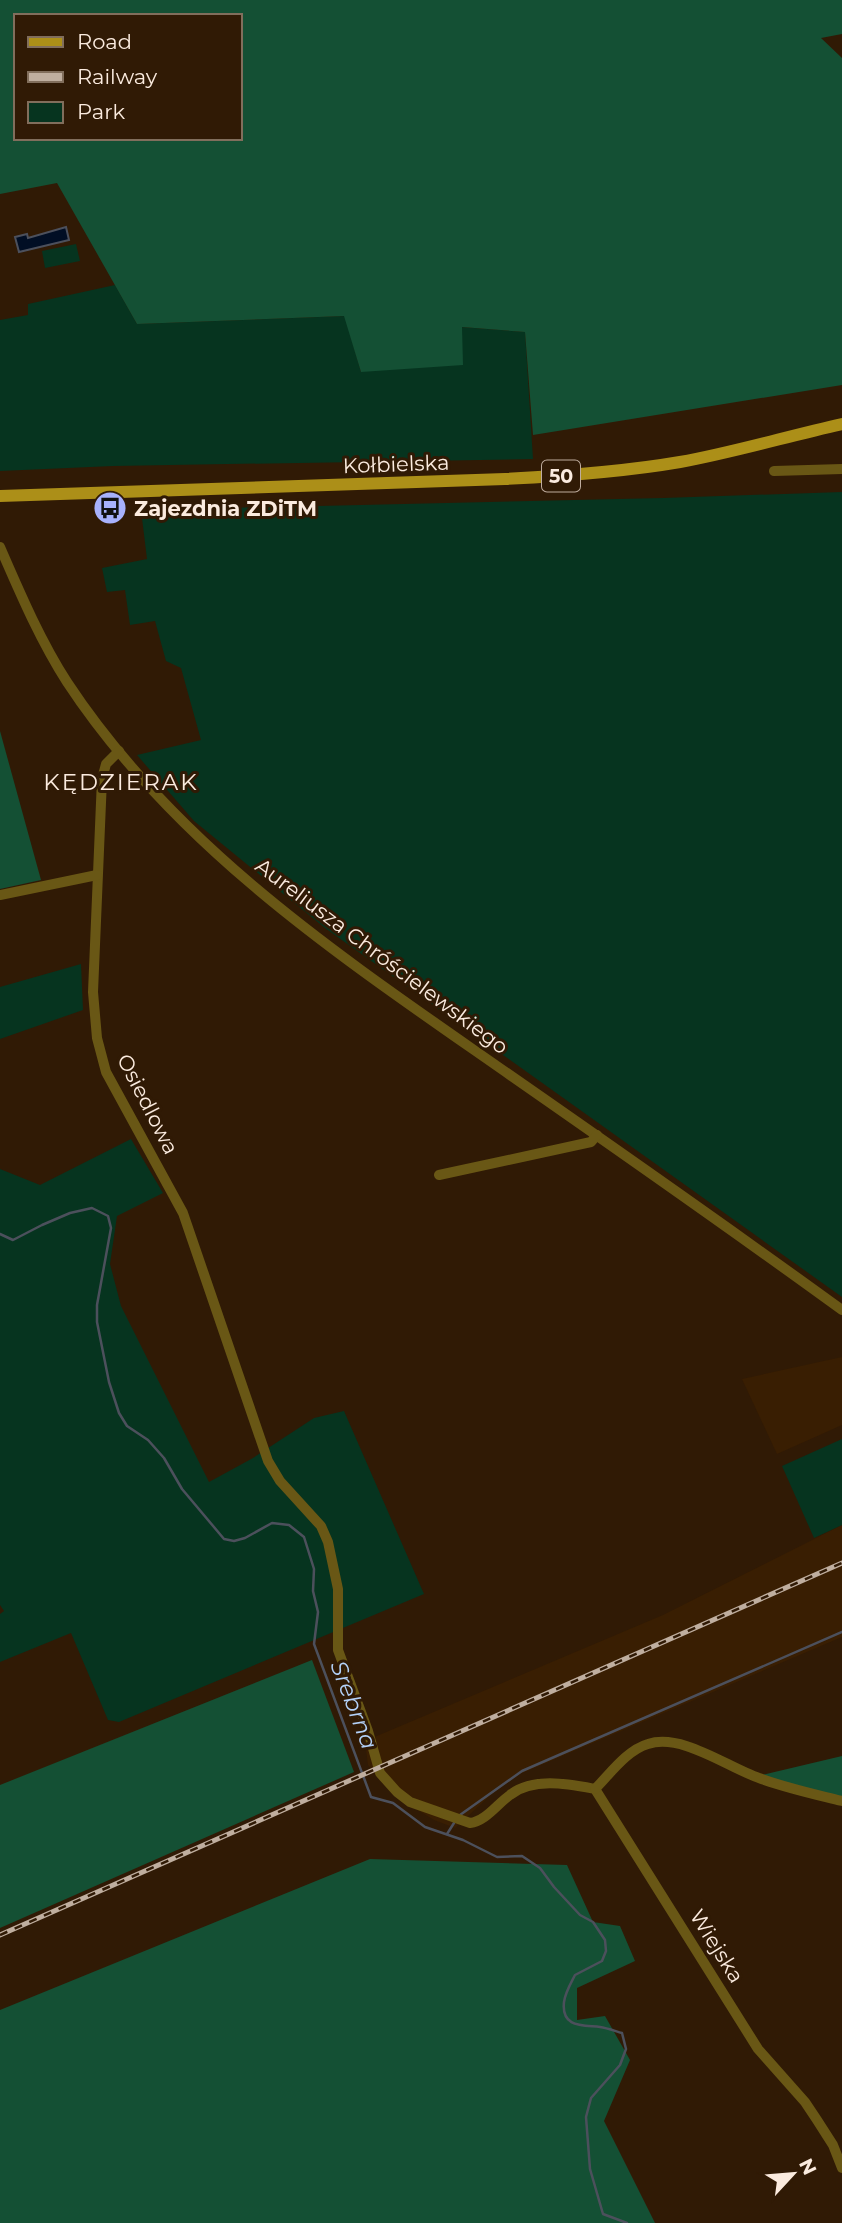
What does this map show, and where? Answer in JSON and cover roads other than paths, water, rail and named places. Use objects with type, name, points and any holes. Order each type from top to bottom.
[{"type":"main road","name":"50","points":[[790,436],[842,414]]},
{"type":"main road","name":"50","points":[[790,436],[842,424]]},
{"type":"main road","name":"Kołbielska","points":[[0,496],[579,475],[679,462],[790,436]]},
{"type":"street","points":[[774,471],[842,469]]},
{"type":"street","name":"Aureliusza Chróścielewskiego","points":[[0,547],[54,659],[87,710],[163,804],[209,848],[304,928],[397,996],[842,1310]]},
{"type":"street","name":"Osiedlowa","points":[[119,751],[111,757],[103,770],[93,992],[97,1038],[106,1072],[183,1213],[268,1461],[280,1481],[311,1512],[328,1542],[338,1589],[338,1650],[384,1779],[410,1802],[470,1823],[480,1820],[524,1786],[538,1784],[595,1789]]},
{"type":"street","points":[[0,895],[97,875]]},
{"type":"street","points":[[439,1175],[591,1142],[597,1135]]},
{"type":"street","points":[[595,1789],[629,1755],[645,1744],[661,1741],[682,1745],[757,1777],[842,1801]]},
{"type":"street","name":"Wiejska","points":[[595,1789],[758,2049],[805,2102],[833,2146],[842,2168]]},
{"type":"water","points":[[66,227],[69,240],[19,252],[15,237],[27,234],[28,238]]},
{"type":"waterway","name":"Srebrna","points":[[0,1234],[13,1240],[70,1213],[92,1208],[108,1216],[111,1228],[97,1305],[97,1322],[109,1382],[119,1413],[127,1426],[148,1440],[164,1458],[182,1489],[224,1539],[234,1541],[245,1538],[272,1523],[289,1525],[304,1537],[314,1569],[313,1591],[318,1612],[314,1644],[371,1797],[393,1803],[425,1827],[463,1840],[497,1857],[522,1856],[540,1868],[580,1915],[593,1922],[605,1940],[606,1951],[602,1961],[575,1975],[566,1995],[564,2010],[566,2017],[574,2024],[603,2027],[622,2033],[626,2049],[620,2065],[591,2098],[586,2117],[590,2169],[603,2214],[627,2223]]},
{"type":"waterway","points":[[460,1815],[522,1771],[842,1632]]},
{"type":"waterway","points":[[447,1834],[454,1823]]},
{"type":"railway","points":[[0,1935],[842,1563]]},
{"type":"place","name":"Zajezdnia ZDiTM","points":[[110,508]]},
{"type":"district","name":"KĘDZIERAK","points":[[121,782]]}]
